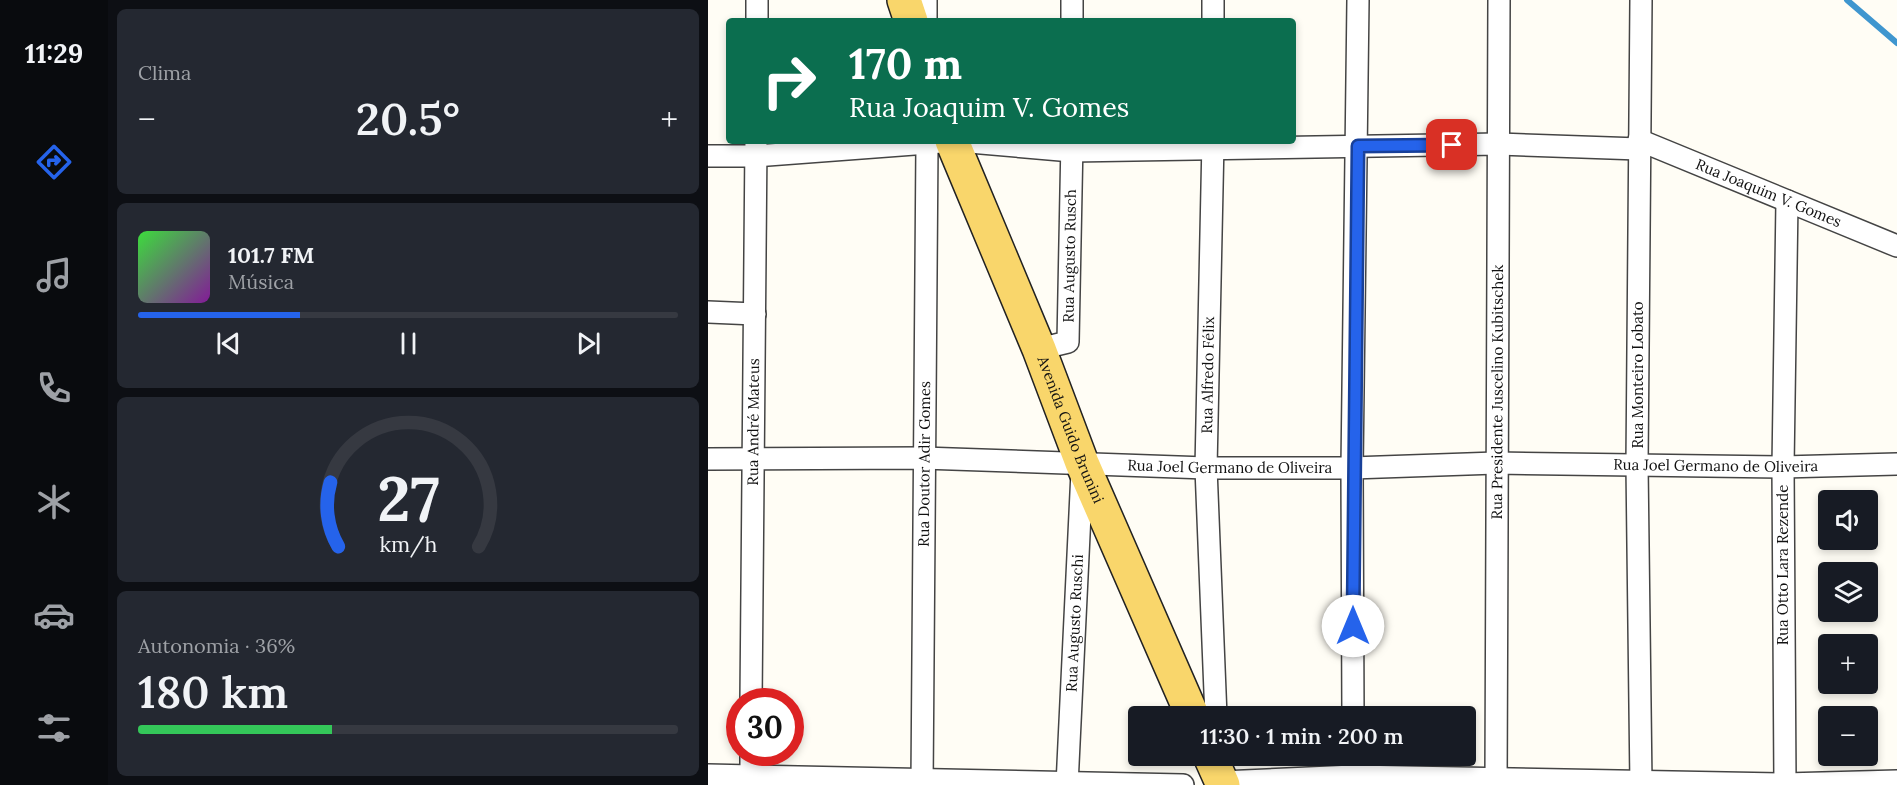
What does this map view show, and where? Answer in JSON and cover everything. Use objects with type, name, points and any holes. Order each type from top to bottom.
[{"type":"main road","points":[[904,0],[910,18]]},
{"type":"main road","name":"Avenida Guido Brunini","points":[[943,144],[1039,349],[1082,463],[1188,706]]},
{"type":"street","points":[[757,0],[757,18]]},
{"type":"street","points":[[926,0],[926,18]]},
{"type":"street","points":[[1072,0],[1072,18]]},
{"type":"street","points":[[1213,0],[1213,18]]},
{"type":"street","points":[[1353,706],[1352,468],[1358,146],[1358,0]]},
{"type":"street","name":"Rua Presidente Juscelino Kubitschek","points":[[1496,782],[1499,0]]},
{"type":"street","name":"Rua Monteiro Lobato","points":[[1641,0],[1637,465],[1641,783]]},
{"type":"street","points":[[708,156],[756,149],[889,144]]},
{"type":"street","name":"Rua Doutor Adir Gomes","points":[[922,783],[923,458],[942,144]]},
{"type":"street","name":"Rua Joaquim V. Gomes","points":[[1026,144],[1072,146],[1639,145],[1787,201],[1897,246]]},
{"type":"street","name":"Rua Alfredo Félix","points":[[1213,145],[1206,468],[1216,706]]},
{"type":"street","name":"Rua Augusto Rusch","points":[[1039,349],[1068,342],[1072,146]]},
{"type":"street","name":"Rua André Mateus","points":[[751,688],[756,149]]},
{"type":"street","name":"Rua Otto Lara Rezende","points":[[1785,784],[1782,467],[1787,201]]},
{"type":"street","points":[[708,312],[755,314]]},
{"type":"street","name":"Rua Joel Germano de Oliveira","points":[[708,459],[923,458],[1206,468],[1352,468],[1496,463],[1782,467],[1897,464]]},
{"type":"street","name":"Rua Augusto Ruschi","points":[[1067,784],[1082,463]]},
{"type":"street","points":[[1216,773],[1353,772],[1496,782],[1785,784],[1897,781]]},
{"type":"street","points":[[708,775],[751,780],[1183,785]]},
{"type":"waterway","points":[[1847,0],[1897,43]]},
{"type":"route","points":[[1353,626],[1352,468],[1358,146],[1452,145]]}]
